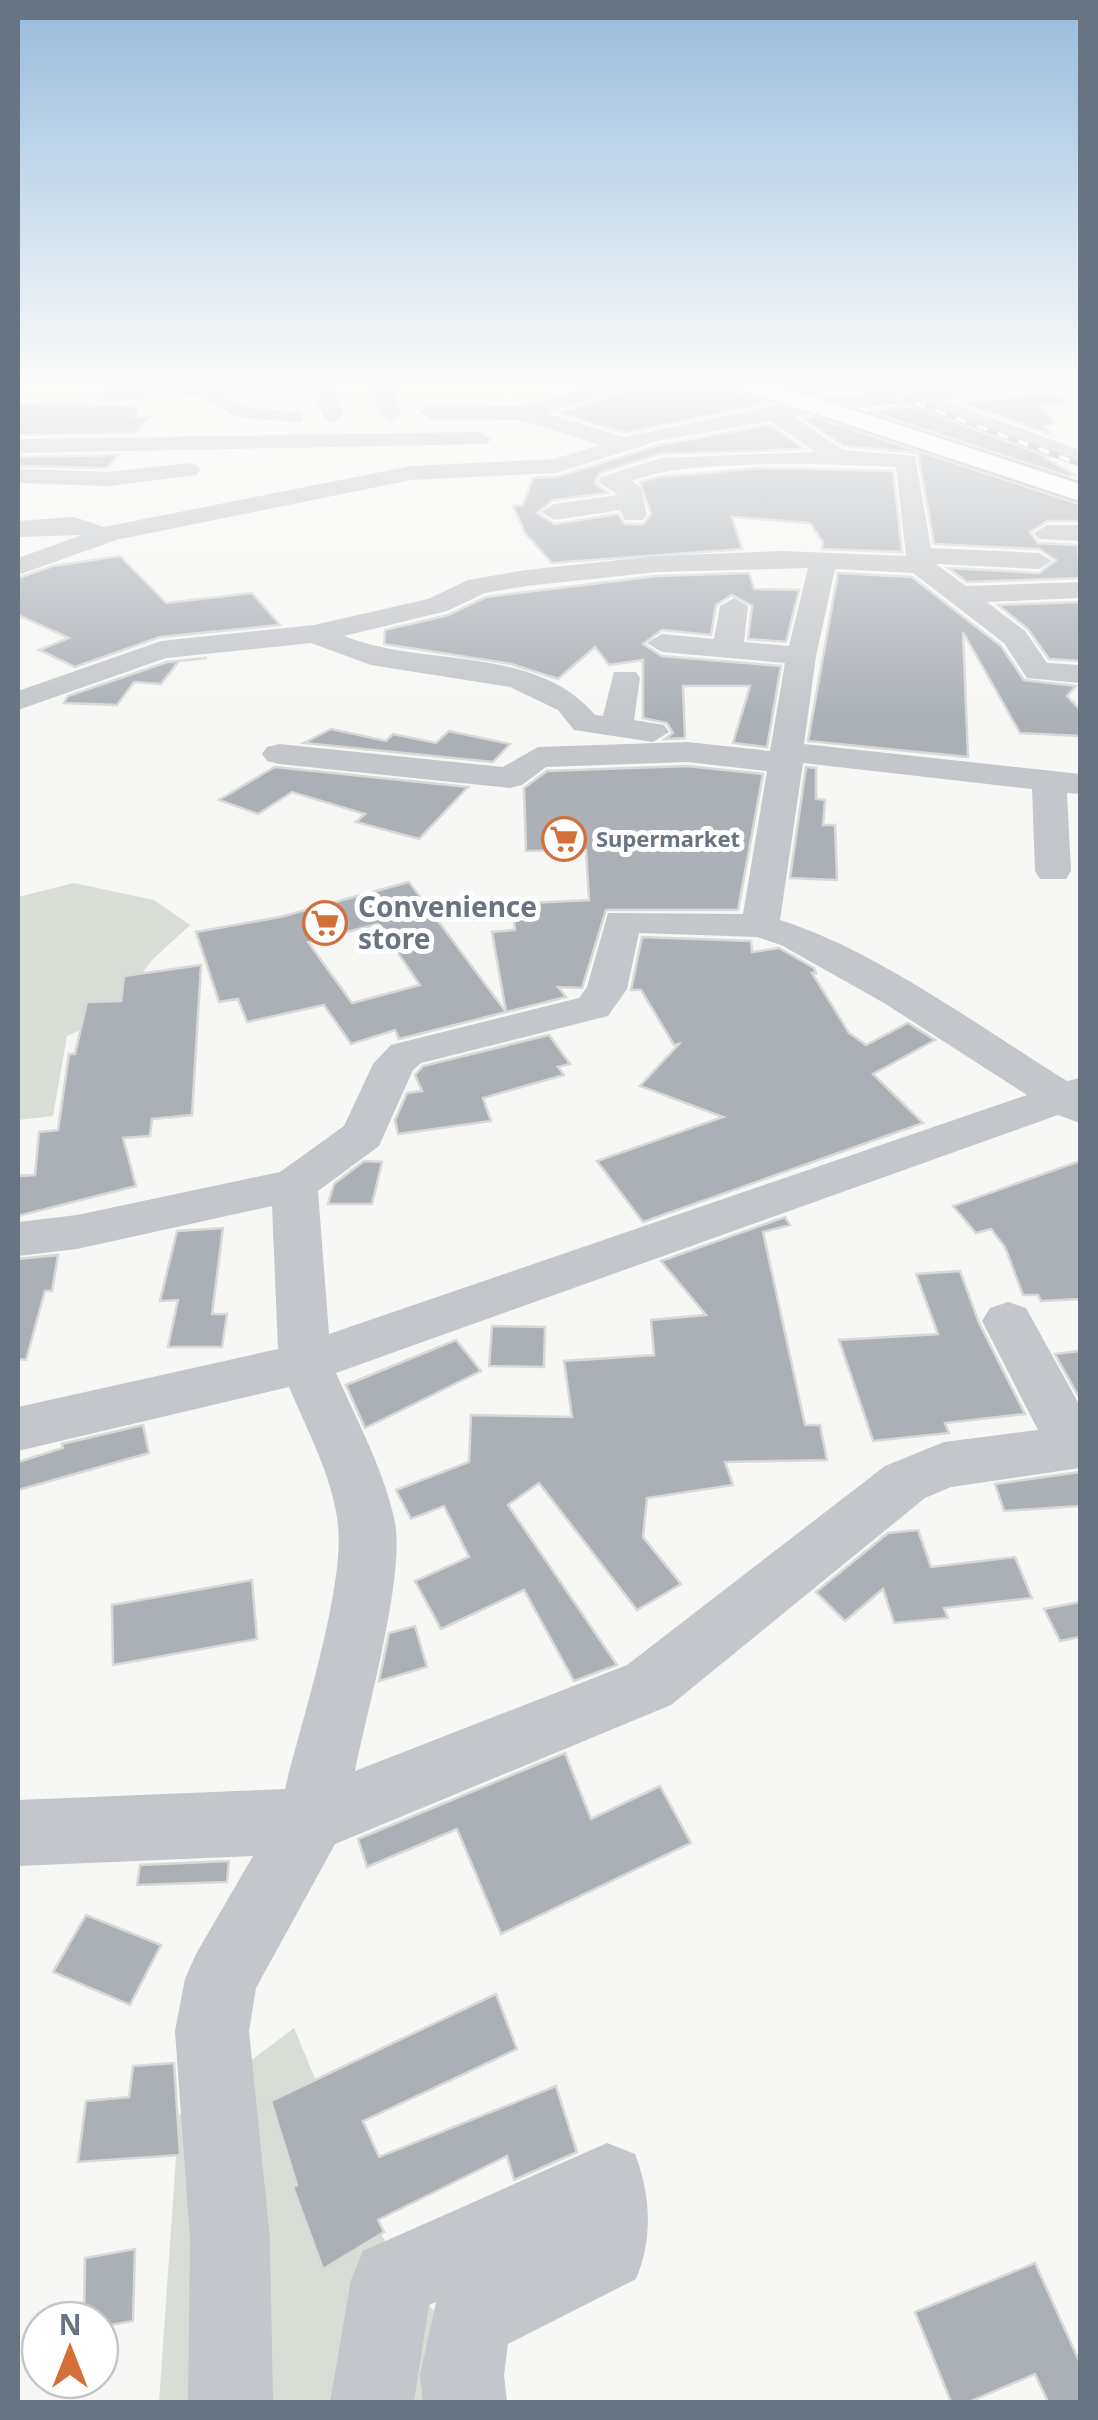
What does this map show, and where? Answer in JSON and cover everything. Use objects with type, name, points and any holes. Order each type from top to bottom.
[{"type":"street","points":[[18,567],[109,534],[312,493]]},
{"type":"street","points":[[554,512],[633,508],[630,493]]},
{"type":"street","points":[[911,493],[919,553]]},
{"type":"street","points":[[18,529],[74,525],[109,534]]},
{"type":"street","points":[[1048,533],[1080,533]]},
{"type":"street","points":[[881,535],[919,553],[959,595],[1015,637],[1038,672],[1080,674]]},
{"type":"street","points":[[18,701],[161,650],[314,634],[437,605],[478,586],[526,578],[657,564],[824,560],[919,553],[1039,561]]},
{"type":"street","points":[[760,926],[801,656],[824,560]]},
{"type":"street","points":[[959,595],[1080,590]]},
{"type":"street","points":[[728,647],[734,606]]},
{"type":"street","points":[[314,634],[374,656],[524,682],[568,701],[585,723],[789,754],[1065,782],[1053,871]]},
{"type":"street","points":[[662,643],[801,656]]},
{"type":"street","points":[[617,727],[625,678]]},
{"type":"street","points":[[278,754],[510,778],[538,757],[688,752],[789,754]]},
{"type":"street","points":[[18,1239],[134,1221],[294,1185],[363,1136],[394,1064],[406,1054],[533,1025],[593,1006],[607,989],[622,921],[760,926],[795,938],[1074,1099]]},
{"type":"street","points":[[18,1428],[305,1363],[1074,1099]]},
{"type":"street","points":[[230,2402],[230,2239],[212,2031],[221,1979],[312,1821],[363,1584],[367,1526],[353,1474],[305,1363],[294,1185]]},
{"type":"street","points":[[18,1833],[312,1821],[649,1686],[905,1482],[944,1465],[1078,1446],[1008,1321]]},
{"type":"street","points":[[372,2402],[392,2280],[607,2182],[608,2251],[470,2319],[462,2375],[465,2402]]},
{"type":"shaded area","points":[[74,883],[154,900],[190,925],[151,961],[111,1016],[67,1036],[53,1116],[18,1120],[18,897]]},
{"type":"shaded area","points":[[294,2028],[378,2230],[496,2402],[159,2402],[179,2115]]},
{"type":"building","points":[[527,493],[608,493],[553,500],[537,513],[555,524],[618,514],[625,524],[643,524],[651,514],[644,493],[895,493],[902,552],[822,549],[823,542],[810,523],[732,517],[742,549],[552,563],[525,533],[513,506],[523,505]]},
{"type":"building","points":[[925,493],[1046,493],[1080,504],[1080,521],[1047,521],[1030,532],[1038,543],[1078,545],[1080,578],[967,582],[948,568],[1039,573],[1056,560],[1039,549],[934,544]]},
{"type":"building","points":[[120,556],[166,603],[252,593],[280,625],[160,637],[75,667],[39,650],[69,638],[18,615],[18,578],[53,566]]},
{"type":"building","points":[[749,573],[754,589],[799,590],[786,642],[748,639],[752,606],[732,595],[716,605],[711,635],[662,630],[643,644],[662,656],[781,666],[767,747],[733,743],[750,686],[683,686],[685,738],[665,739],[673,733],[667,723],[643,718],[643,660],[609,665],[595,647],[558,679],[511,664],[384,644],[385,630],[448,615],[486,597],[657,576]]},
{"type":"building","points":[[838,573],[912,577],[1001,646],[1024,680],[1076,686],[1067,696],[1080,710],[1080,736],[1020,733],[963,632],[968,757],[808,741]]},
{"type":"building","points":[[1080,602],[1080,661],[1049,659],[1028,629],[998,605]]},
{"type":"building","points":[[207,658],[179,661],[161,684],[134,682],[117,705],[64,703],[68,696],[167,662]]},
{"type":"building","points":[[331,729],[386,741],[393,734],[436,743],[449,731],[510,744],[493,762],[304,743]]},
{"type":"building","points":[[687,766],[763,774],[738,910],[606,910],[582,988],[558,987],[566,997],[506,1012],[492,932],[515,930],[512,904],[589,900],[586,850],[526,851],[524,788],[547,771]]},
{"type":"building","points":[[275,767],[468,787],[419,839],[356,822],[365,814],[292,792],[258,814],[219,800]]},
{"type":"building","points":[[806,767],[816,768],[816,799],[825,800],[823,825],[835,825],[837,880],[790,878]]},
{"type":"building","points":[[409,882],[506,1012],[399,1039],[395,1030],[351,1044],[324,1005],[247,1022],[238,999],[219,1002],[196,932],[280,917]],"holes":[[[378,924],[420,985],[352,1003],[308,942]]]},
{"type":"building","points":[[642,937],[751,941],[752,952],[779,948],[814,968],[816,973],[812,973],[849,1033],[866,1045],[908,1023],[935,1040],[873,1074],[923,1123],[643,1222],[597,1161],[723,1117],[640,1086],[679,1044],[674,1045],[641,990],[631,990]]},
{"type":"building","points":[[201,965],[192,1115],[152,1119],[150,1136],[123,1138],[136,1186],[18,1216],[18,1176],[35,1175],[39,1132],[58,1130],[69,1054],[75,1054],[87,1002],[121,1001],[124,976]]},
{"type":"building","points":[[549,1035],[570,1064],[558,1067],[564,1075],[483,1098],[491,1121],[398,1134],[395,1120],[407,1093],[422,1091],[415,1075],[423,1066]]},
{"type":"building","points":[[364,1161],[382,1162],[372,1204],[328,1204],[334,1184]]},
{"type":"building","points":[[1080,1161],[1080,1299],[1041,1301],[1038,1295],[1023,1295],[1005,1247],[991,1229],[976,1233],[953,1206]]},
{"type":"building","points":[[785,1217],[790,1225],[763,1232],[805,1425],[820,1425],[827,1460],[725,1462],[733,1485],[647,1498],[643,1537],[681,1584],[637,1610],[539,1483],[508,1505],[617,1665],[574,1681],[524,1590],[441,1629],[415,1581],[469,1557],[444,1506],[411,1519],[396,1490],[469,1462],[471,1415],[572,1417],[564,1361],[654,1355],[651,1320],[706,1315],[661,1261]]},
{"type":"building","points":[[223,1228],[212,1314],[227,1314],[222,1347],[168,1347],[178,1300],[160,1301],[177,1231]]},
{"type":"building","points":[[58,1255],[52,1291],[45,1291],[26,1360],[18,1359],[18,1259]]},
{"type":"building","points":[[960,1271],[979,1323],[1025,1414],[945,1423],[949,1433],[873,1441],[839,1340],[938,1334],[916,1274]]},
{"type":"building","points":[[492,1326],[545,1327],[544,1367],[489,1366]]},
{"type":"building","points":[[456,1340],[481,1371],[365,1428],[346,1385]]},
{"type":"building","points":[[1080,1351],[1080,1399],[1055,1354]]},
{"type":"building","points":[[143,1425],[149,1453],[18,1490],[18,1462],[63,1448],[62,1444]]},
{"type":"building","points":[[1080,1472],[1080,1506],[1004,1511],[995,1484]]},
{"type":"building","points":[[918,1530],[931,1567],[1015,1557],[1032,1598],[944,1608],[948,1618],[894,1623],[883,1589],[845,1621],[816,1592],[888,1533]]},
{"type":"building","points":[[252,1580],[257,1639],[113,1665],[112,1605]]},
{"type":"building","points":[[1080,1602],[1080,1637],[1060,1641],[1044,1609]]},
{"type":"building","points":[[415,1626],[427,1667],[379,1681],[389,1633]]},
{"type":"building","points":[[565,1753],[591,1819],[660,1786],[691,1843],[501,1934],[457,1829],[367,1867],[358,1839]]},
{"type":"building","points":[[229,1861],[227,1882],[137,1885],[140,1865]]},
{"type":"building","points":[[86,1915],[161,1945],[130,2005],[53,1972]]},
{"type":"building","points":[[496,1994],[517,2049],[363,2121],[379,2157],[556,2086],[577,2152],[514,2180],[507,2156],[378,2220],[384,2232],[323,2269],[293,2187],[297,2185],[271,2101]]},
{"type":"building","points":[[174,2063],[180,2155],[78,2162],[86,2101],[129,2097],[133,2066]]},
{"type":"building","points":[[135,2249],[133,2321],[120,2323],[120,2300],[84,2300],[85,2258]]},
{"type":"building","points":[[1035,2263],[1080,2363],[1080,2402],[1048,2402],[1035,2374],[969,2402],[951,2402],[915,2312]]},
{"type":"place","name":"Supermarket","points":[[564,839]]},
{"type":"place","name":"Convenience store","points":[[325,923]]}]
